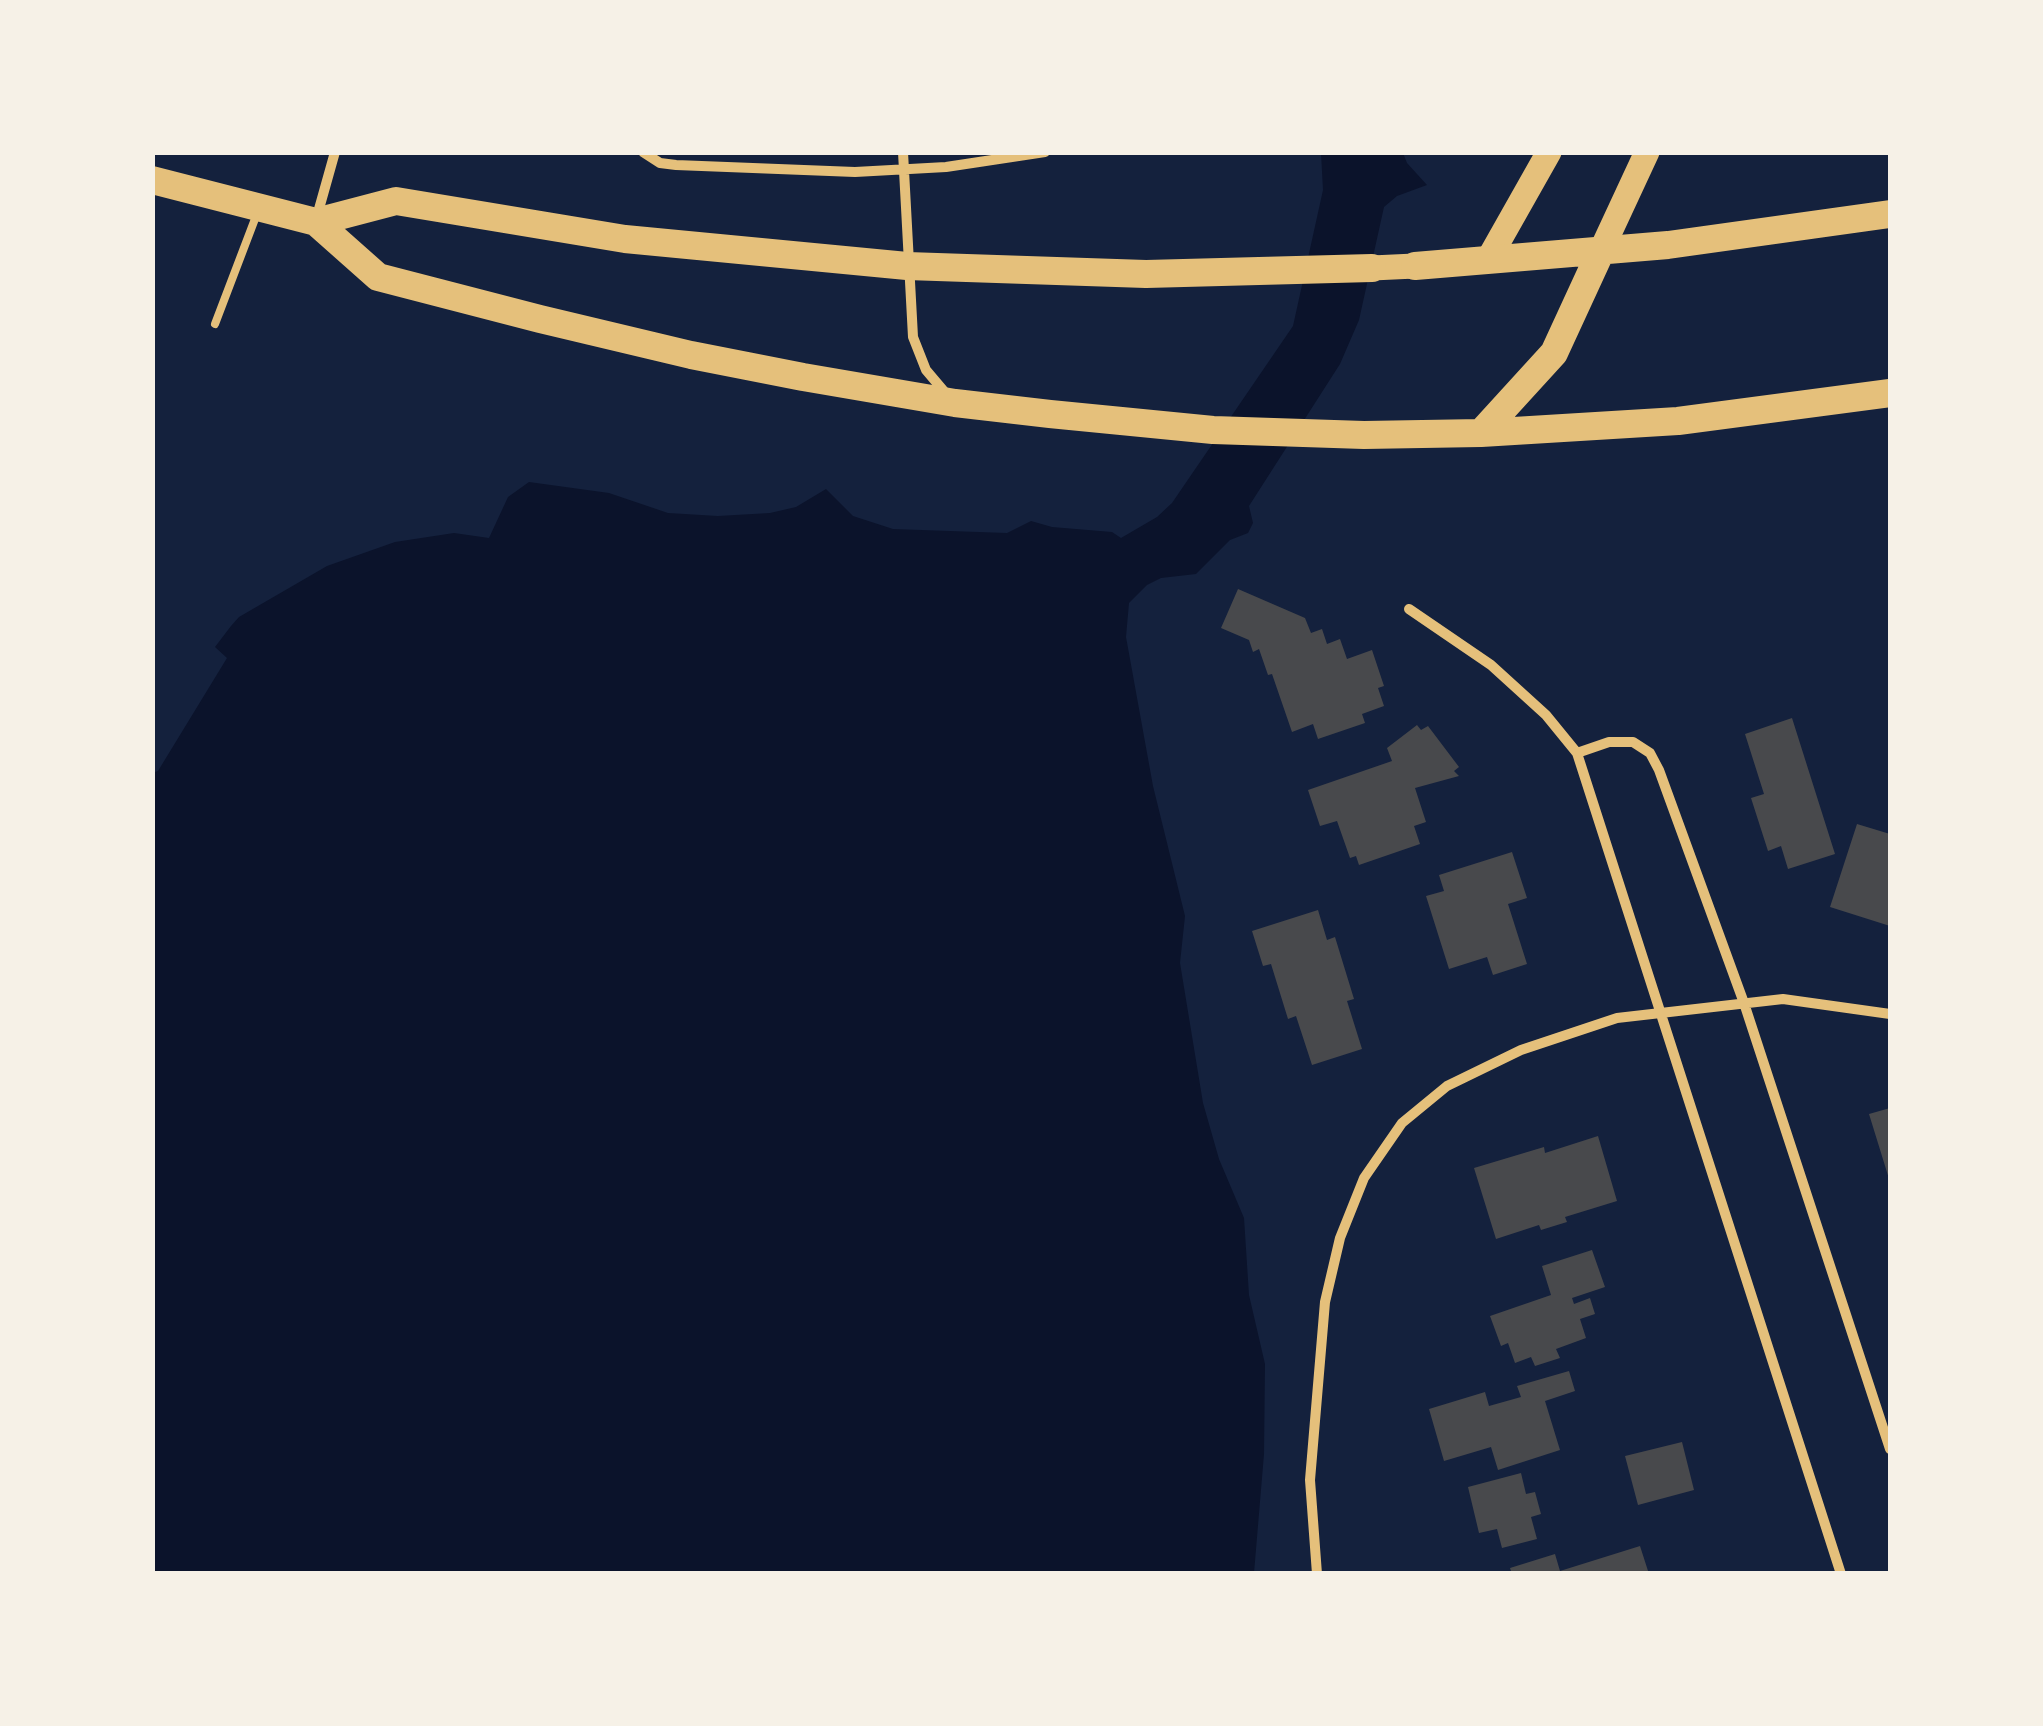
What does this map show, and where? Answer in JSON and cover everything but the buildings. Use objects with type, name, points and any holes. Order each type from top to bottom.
[{"type":"highway","points":[[152,180],[316,222],[378,277],[692,355],[955,402],[1213,430],[1297,434],[1481,433],[1678,421],[1890,393]]},
{"type":"highway","points":[[316,222],[396,201],[625,239],[907,266],[1110,274],[1372,268]]},
{"type":"highway","points":[[1415,266],[1602,251],[1812,228],[1890,214]]},
{"type":"highway","points":[[1481,433],[1554,352],[1602,251]]},
{"type":"main road","points":[[1488,260],[1549,152]]},
{"type":"main road","points":[[1602,251],[1648,152]]},
{"type":"main road","points":[[1372,268],[1415,266]]},
{"type":"street","points":[[316,222],[335,152]]},
{"type":"street","points":[[644,152],[660,163],[676,166],[855,172],[904,170],[1045,152]]},
{"type":"street","points":[[903,152],[913,337],[926,370],[955,402]]},
{"type":"street","points":[[1409,609],[1491,665],[1546,715],[1577,753],[1842,1574]]},
{"type":"street","points":[[1577,753],[1624,740],[1644,748],[1654,759],[1744,1003],[1890,1449]]},
{"type":"street","points":[[1317,1574],[1310,1480],[1324,1302],[1340,1238],[1364,1178],[1402,1123],[1447,1086],[1521,1050],[1617,1018],[1783,999],[1890,1014]]},
{"type":"lane","points":[[215,324],[260,207]]},
{"type":"water","points":[[1321,153],[1403,153],[1427,185],[1397,196],[1384,207],[1359,320],[1340,364],[1249,506],[1253,523],[1248,533],[1230,540],[1196,574],[1161,578],[1147,585],[1129,603],[1126,637],[1153,786],[1185,916],[1180,963],[1203,1103],[1219,1159],[1244,1218],[1249,1295],[1265,1364],[1264,1454],[1254,1573],[153,1573],[152,773],[158,771],[227,658],[215,647],[231,626],[239,617],[327,566],[395,542],[454,533],[489,538],[508,497],[529,482],[609,493],[668,513],[718,516],[796,507],[826,489],[853,516],[893,529],[1007,533],[1031,521],[1052,527],[1112,532],[1121,538],[1157,517],[1172,503],[1293,326],[1323,190]]}]
